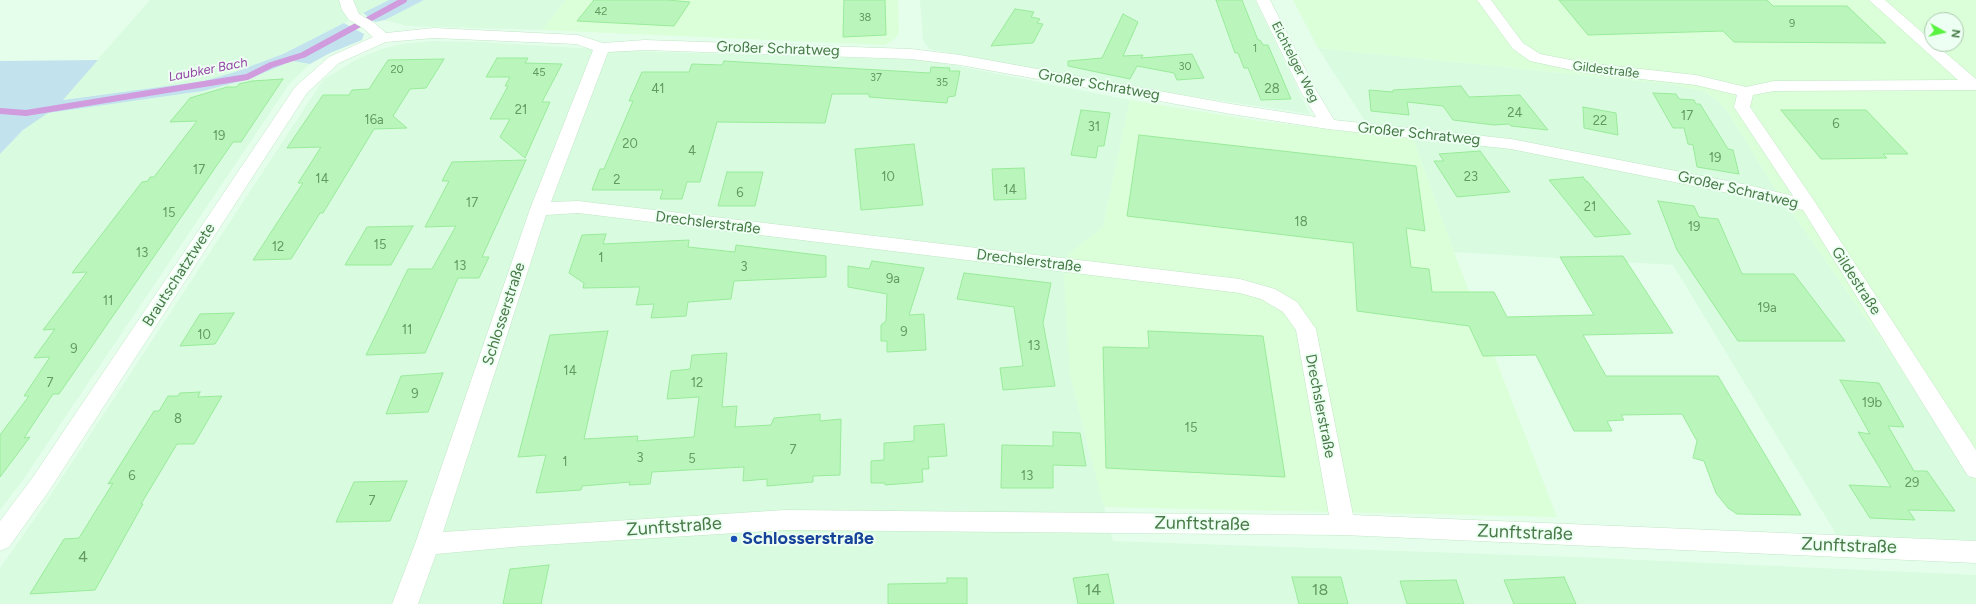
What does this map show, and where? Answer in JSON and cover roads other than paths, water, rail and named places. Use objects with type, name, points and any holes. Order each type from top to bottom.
[{"type":"street","points":[[346,0],[348,10],[354,17],[383,38]]},
{"type":"street","name":"Eichtelger Weg","points":[[1263,0],[1308,90],[1328,124]]},
{"type":"street","name":"Gildestraße","points":[[1876,0],[1974,85]]},
{"type":"street","name":"Gildestraße","points":[[1487,2],[1504,29],[1518,46],[1535,58],[1586,68],[1696,80],[1746,92],[1774,86],[1974,85]]},
{"type":"street","name":"Großer Schratweg","points":[[383,38],[434,33],[578,40],[602,48],[645,45],[911,54],[960,60],[1231,109],[1328,124],[1511,144],[1748,191],[1809,206]]},
{"type":"street","name":"Brautschatztwete","points":[[0,540],[41,484],[301,90],[334,60],[383,38]]},
{"type":"street","name":"Schlosserstraße","points":[[405,604],[427,544],[539,209],[602,48]]},
{"type":"street","name":"Gildestraße","points":[[1746,92],[1742,107],[1809,206],[1976,469]]},
{"type":"street","name":"Drechslerstraße","points":[[539,209],[578,207],[1240,286],[1268,294],[1290,307],[1306,329],[1344,525]]},
{"type":"street","name":"Zunftstraße","points":[[427,544],[524,536],[785,520],[1344,525],[1976,552]]},
{"type":"waterway","name":"Laubker Bach","points":[[0,111],[26,113],[247,77],[271,65],[303,55],[404,0]]},
{"type":"place","name":"Schlosserstraße","points":[[734,539]]}]
